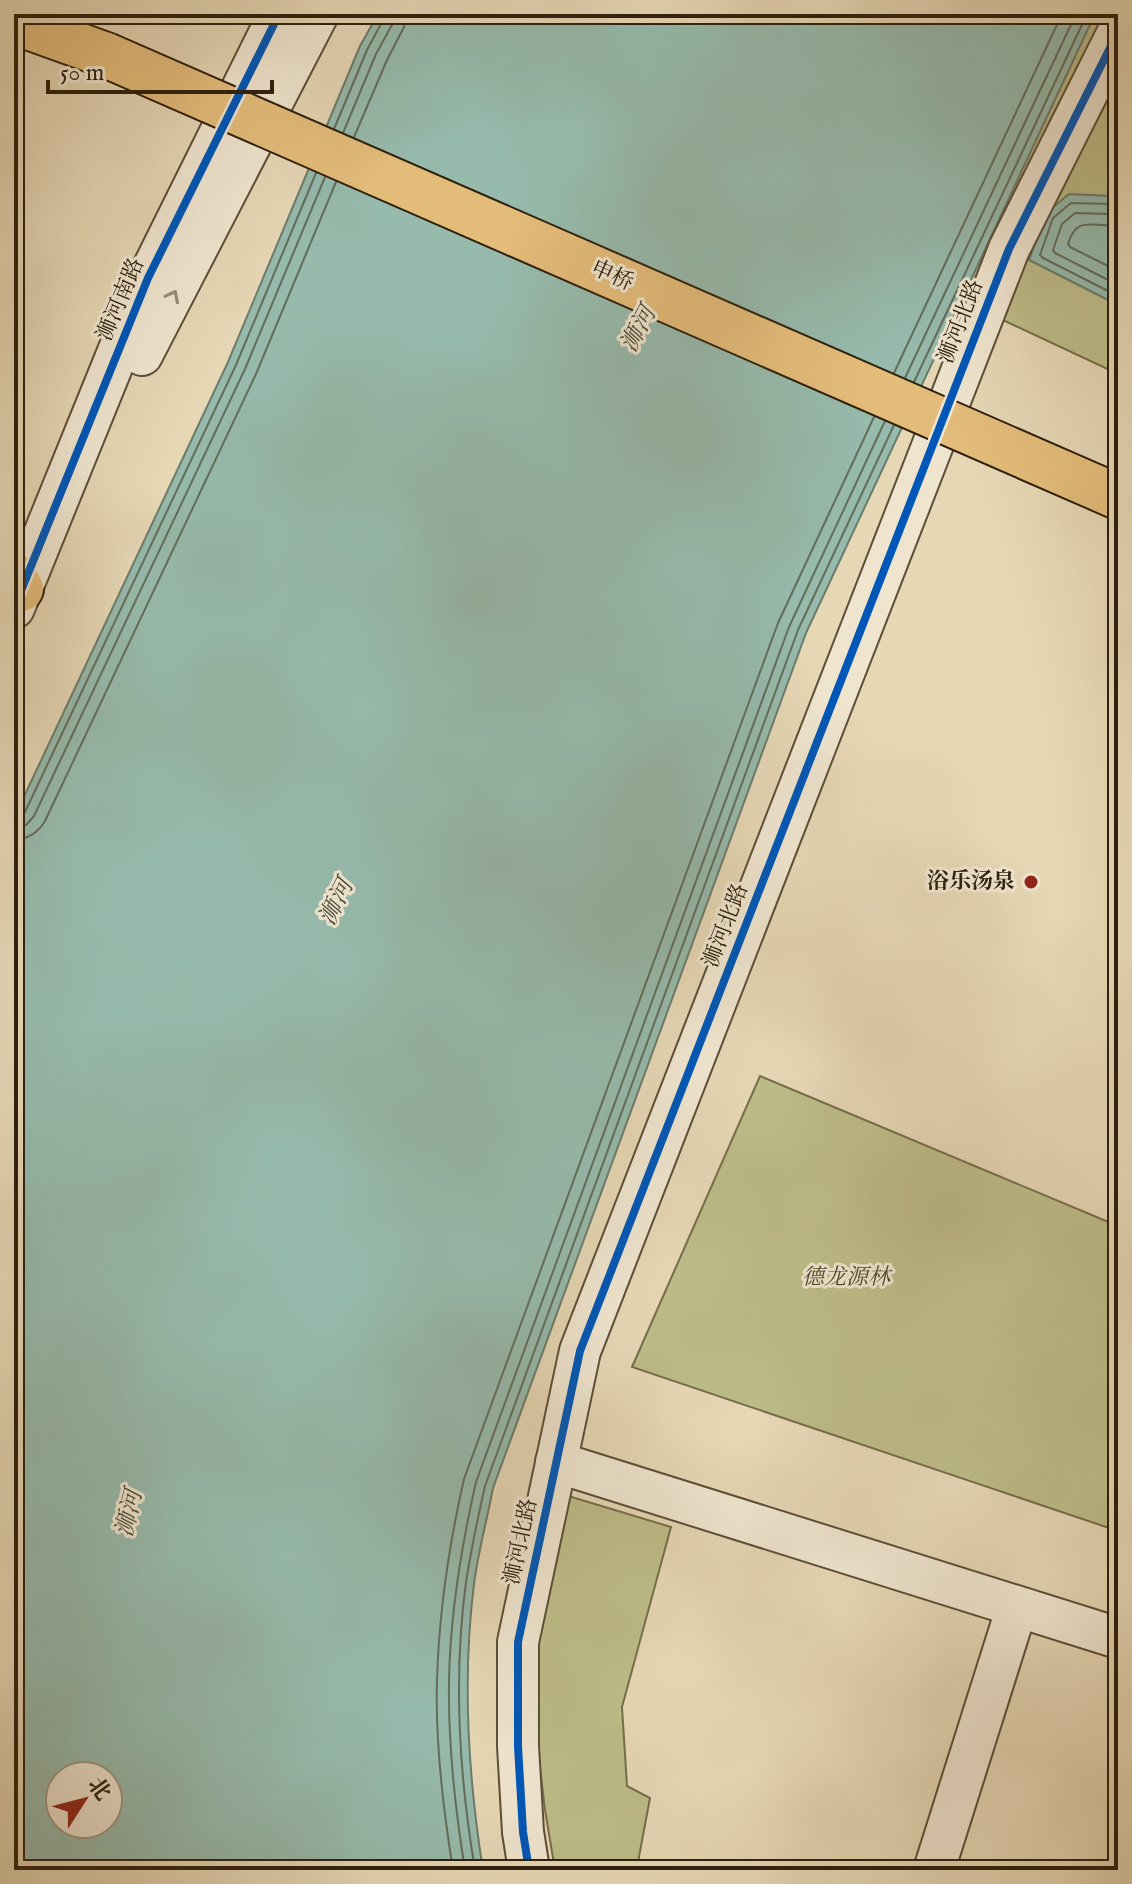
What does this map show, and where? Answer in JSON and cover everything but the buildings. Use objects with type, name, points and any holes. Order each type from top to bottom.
[{"type":"main road","points":[[64,14],[112,45]]},
{"type":"main road","points":[[14,22],[112,45]]},
{"type":"main road","name":"申桥","points":[[112,45],[1118,473]]},
{"type":"main road","name":"申桥","points":[[112,45],[1118,497]]},
{"type":"street","name":"浉河南路","points":[[16,591],[148,278],[279,14]]},
{"type":"street","name":"浉河南路","points":[[16,591],[318,14]]},
{"type":"street","name":"浉河北路","points":[[529,1870],[523,1832],[518,1746],[518,1642],[580,1351],[1009,249],[1118,32]]},
{"type":"street","points":[[556,1462],[1118,1638]]},
{"type":"street","points":[[934,1870],[1017,1607]]},
{"type":"green space","points":[[1067,14],[1118,14],[1118,374],[943,292]]},
{"type":"green space","name":"德龙源林","points":[[760,1076],[1118,1226],[1118,1531],[632,1367]]},
{"type":"green space","points":[[565,1495],[671,1527],[622,1707],[627,1786],[650,1798],[638,1862],[664,1870],[555,1870],[534,1717],[537,1611]]},
{"type":"water","name":"浉河","points":[[378,14],[1095,14],[806,633],[493,1488],[476,1572],[468,1656],[470,1763],[483,1870],[14,1870],[14,818],[228,362],[360,46]]},
{"type":"water","points":[[1118,189],[1118,305],[1029,260],[1046,213],[1069,194],[1110,196]]},
{"type":"cycle path","points":[[14,608],[148,278],[279,14]]},
{"type":"cycle path","points":[[529,1870],[523,1832],[518,1746],[518,1642],[580,1351],[1009,249],[1118,32]]},
{"type":"place","name":"浴乐汤泉","points":[[1031,882]]}]
